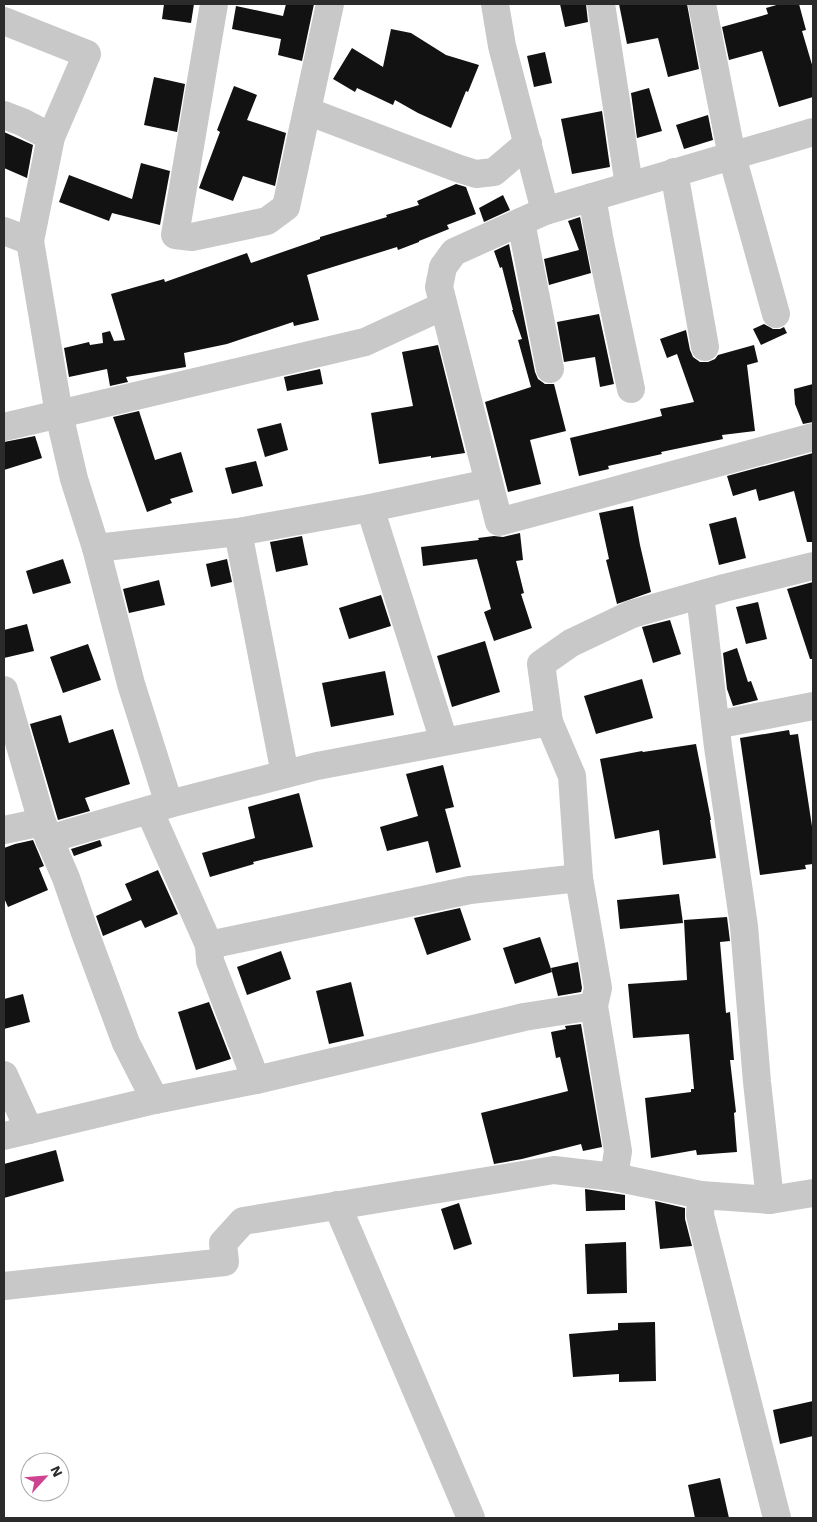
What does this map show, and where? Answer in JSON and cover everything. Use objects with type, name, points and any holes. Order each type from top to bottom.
[{"type":"street","points":[[214,4],[175,235],[192,237],[267,221],[286,207],[330,4]]},
{"type":"street","points":[[495,4],[502,46],[545,211]]},
{"type":"street","points":[[601,4],[629,185]]},
{"type":"street","points":[[702,4],[732,156],[776,314]]},
{"type":"street","points":[[4,21],[87,54],[52,136],[30,240],[59,414],[74,479],[96,548],[131,684],[159,807],[209,945],[210,961],[256,1080]]},
{"type":"street","points":[[307,111],[476,174],[494,172],[528,143]]},
{"type":"street","points":[[4,115],[52,136]]},
{"type":"street","points":[[813,132],[545,211],[454,252],[443,267],[439,288],[499,522],[813,437]]},
{"type":"street","points":[[674,172],[704,347]]},
{"type":"street","points":[[592,197],[631,389]]},
{"type":"street","points":[[521,222],[550,369]]},
{"type":"street","points":[[4,231],[30,240]]},
{"type":"street","points":[[4,427],[365,342],[443,306]]},
{"type":"street","points":[[96,548],[238,532],[370,508],[489,483]]},
{"type":"street","points":[[370,508],[444,741]]},
{"type":"street","points":[[238,532],[285,774]]},
{"type":"street","points":[[614,1177],[618,1151],[594,1006],[598,988],[579,878],[572,776],[549,722],[541,664],[571,643],[632,614],[813,566]]},
{"type":"street","points":[[700,595],[744,926],[757,1082],[770,1200]]},
{"type":"street","points":[[4,690],[45,830],[66,878],[126,1043],[155,1100]]},
{"type":"street","points":[[716,725],[813,706]]},
{"type":"street","points":[[4,830],[45,830],[159,807],[317,766],[549,722]]},
{"type":"street","points":[[209,945],[470,890],[579,878]]},
{"type":"street","points":[[4,1076],[16,1133],[524,1018],[594,1006]]},
{"type":"street","points":[[4,1286],[225,1262],[223,1243],[243,1221],[554,1170],[614,1177],[701,1195],[770,1200],[813,1193]]},
{"type":"street","points":[[701,1195],[700,1215],[777,1518]]},
{"type":"street","points":[[336,1205],[471,1518]]},
{"type":"building","points":[[164,4],[194,4],[191,23],[162,19]]},
{"type":"building","points":[[286,4],[314,4],[302,61],[278,55],[281,39],[232,29],[236,6],[283,16]]},
{"type":"building","points":[[560,4],[586,4],[588,22],[565,27]]},
{"type":"building","points":[[619,4],[687,4],[699,69],[668,77],[658,38],[627,44]]},
{"type":"building","points":[[780,4],[799,4],[806,30],[802,31],[813,68],[813,97],[779,107],[762,51],[729,60],[722,27],[768,14],[766,8]]},
{"type":"building","points":[[391,29],[411,33],[446,55],[479,65],[451,128],[395,100],[393,105],[357,88],[355,92],[333,79],[352,48],[383,67]]},
{"type":"building","points":[[545,52],[552,83],[534,87],[527,56]]},
{"type":"building","points":[[154,77],[185,84],[177,132],[144,125]]},
{"type":"building","points":[[234,86],[257,95],[247,120],[286,133],[275,186],[243,176],[233,201],[199,188],[220,132],[217,130]]},
{"type":"building","points":[[649,88],[662,131],[637,138],[631,93]]},
{"type":"building","points":[[602,111],[610,167],[572,174],[561,119]]},
{"type":"building","points":[[708,115],[713,140],[684,149],[676,125]]},
{"type":"building","points":[[4,132],[33,145],[27,178],[4,168]]},
{"type":"building","points":[[141,163],[170,171],[160,225],[112,213],[109,221],[59,202],[69,175],[132,199]]},
{"type":"building","points":[[456,184],[466,187],[476,214],[447,225],[449,229],[398,250],[397,247],[307,275],[319,320],[294,326],[293,322],[227,344],[184,353],[186,367],[126,377],[128,382],[110,386],[107,369],[69,377],[64,348],[89,342],[90,345],[103,343],[102,333],[110,331],[114,341],[125,340],[111,294],[164,279],[165,282],[247,253],[251,263],[320,239],[320,237],[387,217],[386,215],[419,205],[417,201]]},
{"type":"building","points":[[503,195],[510,210],[484,222],[479,208]]},
{"type":"building","points":[[580,217],[591,273],[549,285],[544,259],[579,250],[568,221]]},
{"type":"building","points":[[509,244],[535,372],[538,379],[545,384],[554,384],[566,431],[530,440],[541,484],[508,492],[485,402],[531,387],[518,340],[522,339],[512,310],[502,267],[500,268],[494,251]]},
{"type":"building","points":[[599,314],[614,384],[600,387],[595,357],[564,362],[557,322]]},
{"type":"building","points":[[764,324],[773,329],[784,327],[787,333],[761,345],[753,329]]},
{"type":"building","points":[[686,330],[693,357],[700,362],[708,362],[715,359],[718,355],[754,345],[758,362],[747,365],[755,431],[722,435],[723,439],[661,452],[662,454],[608,466],[609,469],[579,476],[570,438],[662,416],[660,409],[694,402],[677,354],[667,358],[660,339]]},
{"type":"building","points":[[438,345],[465,453],[379,464],[371,413],[413,406],[402,352]]},
{"type":"building","points":[[320,369],[323,384],[287,391],[284,377]]},
{"type":"building","points":[[813,384],[813,422],[803,424],[795,404],[794,389]]},
{"type":"building","points":[[139,411],[155,460],[181,452],[193,492],[170,499],[172,503],[147,512],[113,417]]},
{"type":"building","points":[[281,423],[288,450],[265,457],[257,429]]},
{"type":"building","points":[[35,436],[42,458],[4,470],[4,442]]},
{"type":"building","points":[[813,453],[813,542],[807,542],[794,491],[759,501],[756,489],[733,496],[727,476]]},
{"type":"building","points":[[256,461],[263,486],[232,494],[225,468]]},
{"type":"building","points":[[633,506],[651,592],[617,604],[606,560],[609,559],[599,513]]},
{"type":"building","points":[[736,517],[746,558],[719,565],[709,524]]},
{"type":"building","points":[[520,533],[523,560],[516,561],[524,593],[521,594],[532,628],[494,641],[484,612],[491,609],[477,559],[423,566],[421,547],[479,540],[478,538],[494,536],[503,537]]},
{"type":"building","points":[[302,536],[308,565],[276,572],[270,542]]},
{"type":"building","points":[[63,559],[71,583],[33,594],[26,571]]},
{"type":"building","points":[[227,559],[232,582],[211,587],[206,564]]},
{"type":"building","points":[[159,580],[165,605],[129,613],[123,589]]},
{"type":"building","points":[[813,582],[813,659],[810,659],[787,589]]},
{"type":"building","points":[[381,595],[391,626],[349,639],[339,608]]},
{"type":"building","points":[[758,602],[767,639],[746,644],[736,607]]},
{"type":"building","points":[[670,620],[681,654],[653,663],[642,627]]},
{"type":"building","points":[[27,624],[34,651],[4,658],[4,630]]},
{"type":"building","points":[[485,641],[500,692],[452,707],[437,656]]},
{"type":"building","points":[[88,644],[101,680],[63,693],[50,657]]},
{"type":"building","points":[[737,648],[748,682],[751,681],[758,700],[733,706],[727,689],[723,653]]},
{"type":"building","points":[[385,671],[394,715],[331,727],[322,683]]},
{"type":"building","points":[[642,679],[653,718],[596,734],[584,696]]},
{"type":"building","points":[[61,715],[69,743],[113,729],[130,784],[85,798],[90,811],[58,820],[30,724]]},
{"type":"building","points":[[789,730],[790,735],[798,734],[813,833],[813,864],[805,865],[806,869],[760,875],[740,738]]},
{"type":"building","points":[[696,744],[711,820],[716,858],[663,865],[659,830],[615,839],[600,759]]},
{"type":"building","points":[[443,765],[454,807],[445,809],[461,867],[436,873],[428,841],[387,851],[380,827],[418,816],[406,774]]},
{"type":"building","points":[[299,793],[313,847],[253,862],[254,864],[210,877],[202,853],[255,838],[248,807]]},
{"type":"building","points":[[33,840],[44,866],[39,868],[48,890],[8,907],[4,898],[4,848]]},
{"type":"building","points":[[100,840],[102,846],[74,856],[71,849]]},
{"type":"building","points":[[158,870],[178,914],[145,928],[141,920],[103,936],[96,916],[132,900],[125,884]]},
{"type":"building","points":[[679,894],[683,923],[620,929],[617,900]]},
{"type":"building","points":[[460,908],[471,940],[427,955],[414,918]]},
{"type":"building","points":[[727,917],[730,941],[720,942],[726,1013],[730,1012],[734,1060],[730,1060],[736,1112],[734,1113],[737,1152],[697,1155],[696,1150],[651,1158],[645,1098],[691,1092],[691,1089],[694,1089],[689,1034],[633,1038],[628,984],[687,980],[684,920]]},
{"type":"building","points":[[540,937],[552,972],[515,984],[503,948]]},
{"type":"building","points":[[281,951],[291,979],[247,995],[237,967]]},
{"type":"building","points":[[578,962],[581,992],[558,996],[551,968]]},
{"type":"building","points":[[351,982],[364,1036],[329,1044],[316,991]]},
{"type":"building","points":[[23,994],[30,1022],[4,1029],[4,999]]},
{"type":"building","points":[[209,1002],[231,1059],[196,1070],[178,1012]]},
{"type":"building","points":[[581,1024],[602,1147],[583,1151],[581,1144],[494,1164],[481,1113],[568,1091],[560,1057],[556,1058],[551,1032],[566,1029],[565,1026]]},
{"type":"building","points":[[56,1150],[64,1181],[4,1198],[4,1164]]},
{"type":"building","points":[[585,1189],[625,1195],[625,1210],[586,1211]]},
{"type":"building","points":[[655,1201],[685,1208],[685,1219],[692,1246],[660,1249]]},
{"type":"building","points":[[459,1203],[472,1244],[454,1250],[441,1209]]},
{"type":"building","points":[[626,1242],[627,1293],[587,1294],[585,1244]]},
{"type":"building","points":[[655,1322],[656,1381],[619,1382],[619,1374],[573,1377],[569,1334],[618,1330],[618,1323]]},
{"type":"building","points":[[813,1401],[813,1436],[780,1444],[773,1410]]},
{"type":"building","points":[[720,1478],[729,1518],[695,1518],[688,1485]]}]
